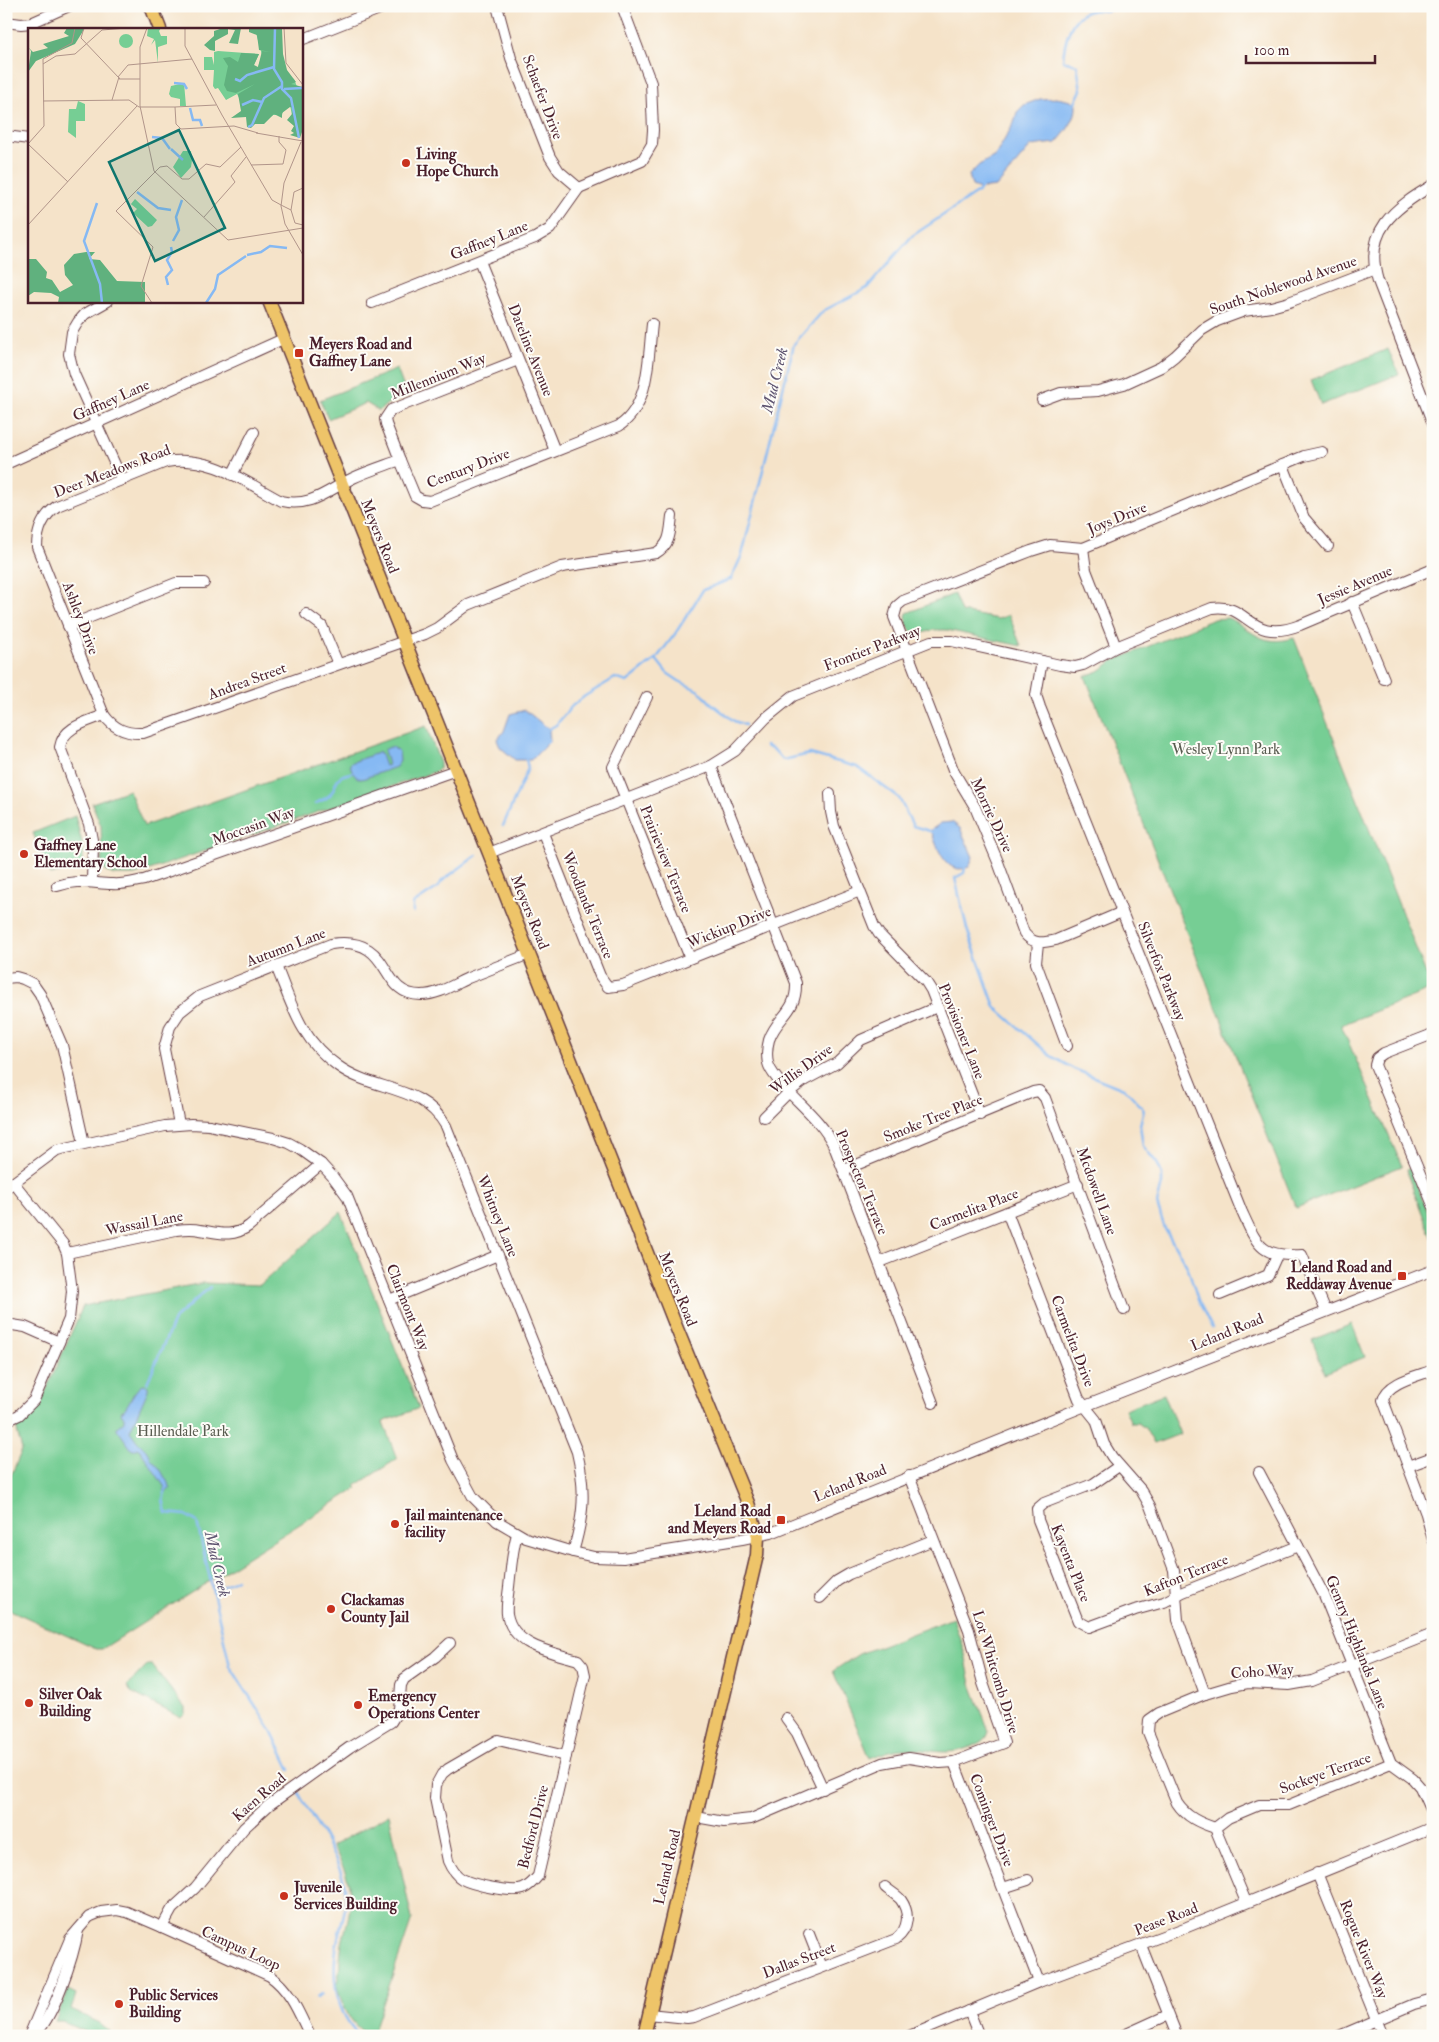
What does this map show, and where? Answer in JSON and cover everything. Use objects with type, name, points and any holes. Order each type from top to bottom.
[{"type":"main road","points":[[151,6],[160,28]]},
{"type":"main road","name":"Meyers Road","points":[[269,302],[671,1316],[748,1504],[758,1536]]},
{"type":"main road","name":"Leland Road","points":[[644,2036],[757,1555],[758,1536]]},
{"type":"street","points":[[6,22],[31,23],[69,6]]},
{"type":"street","points":[[302,40],[387,6]]},
{"type":"street","name":"Schaefer Drive","points":[[497,6],[511,58],[550,157],[559,171],[579,188]]},
{"type":"street","points":[[579,188],[642,162],[652,144],[651,83],[622,6]]},
{"type":"street","points":[[6,136],[28,139]]},
{"type":"street","points":[[1433,185],[1398,209],[1383,224],[1375,244],[1373,259],[1375,269],[1433,424]]},
{"type":"street","name":"Gaffney Lane","points":[[372,303],[535,238],[550,229],[579,188]]},
{"type":"street","name":"Dateline Avenue","points":[[479,261],[555,451]]},
{"type":"street","name":"South Noblewood Avenue","points":[[1042,400],[1061,393],[1098,391],[1124,384],[1160,367],[1175,356],[1202,330],[1217,321],[1244,312],[1289,302],[1375,269]]},
{"type":"street","points":[[97,304],[85,314],[72,332],[69,354],[74,374],[122,480]]},
{"type":"street","name":"Century Drive","points":[[400,460],[415,496],[422,500],[430,500],[619,426],[630,419],[635,411],[644,381],[652,324]]},
{"type":"street","name":"Gaffney Lane","points":[[6,464],[283,339]]},
{"type":"street","name":"Millennium Way","points":[[400,460],[386,424],[386,418],[391,410],[518,360]]},
{"type":"street","points":[[232,474],[254,432]]},
{"type":"street","name":"Joys Drive","points":[[896,609],[903,601],[1040,548],[1050,546],[1083,548],[1304,456],[1322,452]]},
{"type":"street","name":"Deer Meadows Road","points":[[39,530],[45,518],[57,506],[166,462],[187,460],[209,464],[232,474],[281,501],[291,504],[306,502],[330,492],[342,484]]},
{"type":"street","points":[[342,484],[400,460]]},
{"type":"street","points":[[1283,465],[1304,518],[1328,546]]},
{"type":"street","name":"Andrea Street","points":[[104,716],[117,728],[132,734],[143,734],[437,628],[468,605],[562,567],[656,553],[668,543],[672,516]]},
{"type":"street","name":"Ashley Drive","points":[[39,530],[37,547],[104,716]]},
{"type":"street","points":[[1083,548],[1086,570],[1116,647]]},
{"type":"street","name":"Jessie Avenue","points":[[1289,629],[1433,568]]},
{"type":"street","points":[[68,626],[176,583],[204,583]]},
{"type":"street","points":[[1352,602],[1384,679]]},
{"type":"street","name":"Frontier Parkway","points":[[489,853],[711,766],[735,751],[766,718],[794,696],[931,641],[941,640],[1075,667],[1085,664],[1116,647],[1216,607],[1229,608],[1236,611],[1254,625],[1265,630],[1289,629]]},
{"type":"street","name":"Morrie Drive","points":[[896,609],[894,617],[954,772],[975,807],[1024,933],[1032,941],[1038,943]]},
{"type":"street","points":[[306,614],[322,626],[338,664]]},
{"type":"street","name":"Silverfox Parkway","points":[[1042,661],[1036,695],[1040,707],[1242,1212],[1255,1240],[1270,1253],[1277,1255]]},
{"type":"street","name":"Prairieview Terrace","points":[[647,697],[613,767],[690,958]]},
{"type":"street","points":[[92,881],[93,845],[89,824],[60,747],[61,740],[65,734],[73,728],[104,716]]},
{"type":"street","name":"Prospector Terrace","points":[[711,766],[796,983],[794,1002],[769,1040],[767,1052],[768,1066],[828,1135],[844,1170],[933,1403]]},
{"type":"street","name":"Moccasin Way","points":[[56,886],[74,881],[112,884],[129,883],[163,874],[456,770]]},
{"type":"street","name":"Provisioner Lane","points":[[830,794],[834,826],[879,934],[926,982],[931,990],[980,1115]]},
{"type":"street","name":"Woodlands Terrace","points":[[542,832],[600,976],[608,987]]},
{"type":"street","name":"Wickiup Drive","points":[[608,987],[623,985],[860,891]]},
{"type":"street","points":[[1067,1046],[1036,963],[1038,943],[1056,940],[1122,912]]},
{"type":"street","name":"Autumn Lane","points":[[179,1124],[164,1049],[174,1020],[185,1007],[200,996],[331,944],[344,942],[355,943],[373,952],[380,959],[389,976],[401,988],[419,995],[438,992],[529,954]]},
{"type":"street","name":"Whitney Lane","points":[[276,966],[305,1034],[325,1055],[352,1075],[416,1097],[435,1109],[441,1116],[577,1452],[583,1478],[584,1502],[582,1520],[574,1552]]},
{"type":"street","points":[[6,978],[16,977],[23,979],[33,984],[40,994],[62,1045],[84,1143]]},
{"type":"street","name":"Willis Drive","points":[[764,1117],[789,1092],[805,1080],[837,1064],[852,1047],[866,1037],[937,1007]]},
{"type":"street","points":[[1433,1034],[1384,1052],[1377,1058],[1375,1065],[1433,1205]]},
{"type":"street","name":"Smoke Tree Place","points":[[844,1170],[1033,1092]]},
{"type":"street","name":"Mcdowell Lane","points":[[1033,1092],[1039,1092],[1045,1098],[1124,1310]]},
{"type":"street","name":"Clairmont Way","points":[[10,1185],[57,1150],[179,1124],[209,1125],[273,1138],[300,1148],[321,1164],[347,1196],[461,1477],[472,1497],[486,1512],[517,1534],[594,1557],[623,1558],[758,1536]]},
{"type":"street","name":"Wassail Lane","points":[[67,1253],[176,1230],[194,1229],[222,1234],[238,1233],[250,1226],[321,1164]]},
{"type":"street","name":"Carmelita Place","points":[[880,1262],[1078,1184]]},
{"type":"street","points":[[6,1421],[19,1415],[34,1400],[69,1319],[72,1302],[67,1253],[57,1234],[10,1185]]},
{"type":"street","name":"Carmelita Drive","points":[[1008,1212],[1079,1399],[1096,1420],[1104,1444],[1119,1466],[1141,1490],[1150,1506],[1174,1570],[1178,1620],[1206,1694]]},
{"type":"street","points":[[1220,1295],[1268,1275],[1277,1255],[1302,1255],[1326,1311]]},
{"type":"street","points":[[389,1300],[498,1256]]},
{"type":"street","name":"Leland Road","points":[[758,1536],[771,1533],[1085,1406],[1433,1270]]},
{"type":"street","points":[[6,1324],[25,1327],[59,1342]]},
{"type":"street","points":[[1433,1370],[1393,1386],[1384,1394],[1384,1404],[1426,1514],[1433,1540]]},
{"type":"street","points":[[1408,1466],[1433,1457]]},
{"type":"street","name":"Kayenta Place","points":[[1084,1626],[1078,1621],[1038,1520],[1037,1509],[1044,1503],[1093,1484],[1119,1466]]},
{"type":"street","name":"Gentry Highlands Lane","points":[[1259,1472],[1324,1595],[1391,1764]]},
{"type":"street","name":"Lot Whitcomb Drive","points":[[696,1817],[724,1822],[751,1819],[882,1762],[909,1758],[954,1762],[1004,1743],[983,1683],[969,1630],[909,1476]]},
{"type":"street","name":"Bedford Drive","points":[[517,1534],[512,1550],[507,1613],[511,1625],[518,1636],[528,1643],[578,1660],[583,1666],[585,1675],[540,1870],[534,1882],[523,1889],[510,1890],[468,1881],[456,1874],[448,1861],[435,1798],[436,1785],[442,1774],[498,1740],[566,1756]]},
{"type":"street","points":[[820,1598],[837,1581],[849,1574],[933,1540]]},
{"type":"street","name":"Kafton Terrace","points":[[1084,1626],[1094,1626],[1135,1610],[1164,1602],[1176,1595],[1298,1546]]},
{"type":"street","name":"Coho Way","points":[[1215,1828],[1191,1818],[1182,1811],[1177,1803],[1148,1732],[1149,1720],[1159,1713],[1206,1694],[1248,1684],[1289,1685],[1312,1681],[1433,1633]]},
{"type":"street","name":"Kaen Road","points":[[162,1927],[172,1909],[195,1888],[240,1832],[268,1805],[350,1747],[391,1722],[400,1709],[401,1685],[404,1679],[435,1657],[450,1642]]},
{"type":"street","points":[[786,1718],[797,1733],[823,1789]]},
{"type":"street","name":"Cominger Drive","points":[[954,1762],[1040,1982]]},
{"type":"street","points":[[1391,1764],[1413,1779],[1420,1787],[1433,1816]]},
{"type":"street","name":"Sockeye Terrace","points":[[1215,1828],[1228,1818],[1259,1805],[1288,1805],[1391,1764]]},
{"type":"street","name":"Pease Road","points":[[909,2036],[1040,1982],[1141,1944],[1433,1827]]},
{"type":"street","points":[[1215,1828],[1246,1902]]},
{"type":"street","name":"Rogue River Way","points":[[1317,1873],[1383,2036]]},
{"type":"street","name":"Cominger Drive","points":[[1002,1888],[1028,1880]]},
{"type":"street","name":"Dallas Street","points":[[649,2014],[687,2018],[694,2016],[896,1939],[904,1933],[908,1921],[901,1900],[885,1887]]},
{"type":"street","points":[[29,2036],[70,1939],[89,1917],[96,1913],[110,1910],[126,1912],[162,1927]]},
{"type":"street","name":"Campus Loop","points":[[162,1927],[270,1976],[279,1982],[292,1998],[310,2036]]},
{"type":"street","points":[[33,2036],[46,2020],[75,1949],[78,1929]]},
{"type":"street","points":[[809,1934],[822,1967]]},
{"type":"street","points":[[1141,1944],[1177,2036]]},
{"type":"street","points":[[1339,2036],[1414,2004],[1433,2000]]},
{"type":"street","points":[[969,2011],[979,2036]]},
{"type":"street","points":[[1124,2035],[1168,2015]]},
{"type":"green space","points":[[1388,349],[1399,374],[1321,405],[1311,380]]},
{"type":"green space","points":[[397,369],[407,396],[387,404],[379,411],[366,403],[328,419],[320,400]]},
{"type":"green space","points":[[954,594],[961,612],[998,619],[1009,615],[1021,646],[947,630],[933,630],[916,635],[911,631],[907,623],[907,613]]},
{"type":"green space","name":"Wesley Lynn Park","points":[[1228,618],[1265,639],[1283,640],[1294,638],[1432,989],[1341,1025],[1402,1166],[1296,1208],[1085,676],[1099,671],[1113,661],[1214,619]]},
{"type":"green space","points":[[426,726],[440,763],[440,768],[437,771],[135,875],[114,875],[107,872],[102,866],[101,826],[92,803],[129,790],[144,826]]},
{"type":"green space","points":[[75,816],[83,846],[83,866],[50,875],[33,833]]},
{"type":"green space","points":[[1410,1168],[1433,1226],[1433,1242],[1409,1179],[1407,1169]]},
{"type":"green space","name":"Hillendale Park","points":[[341,1212],[419,1408],[383,1422],[397,1459],[355,1486],[357,1488],[102,1649],[96,1649],[6,1608],[6,1487],[22,1450],[16,1427],[29,1420],[37,1411],[83,1306],[203,1283],[260,1285]]},
{"type":"green space","points":[[1352,1324],[1365,1357],[1325,1373],[1312,1340]]},
{"type":"green space","points":[[1164,1394],[1180,1434],[1154,1444],[1145,1428],[1138,1423],[1131,1423],[1125,1409]]},
{"type":"green space","points":[[953,1618],[965,1654],[971,1684],[989,1731],[987,1737],[983,1741],[963,1750],[945,1752],[900,1749],[870,1758],[833,1671],[859,1654]]},
{"type":"green space","points":[[147,1665],[152,1665],[185,1708],[185,1714],[181,1718],[131,1692],[127,1686]]},
{"type":"green space","points":[[389,1814],[412,1919],[372,2036],[358,2028],[348,2015],[336,1984],[339,1976],[341,1947],[349,1912],[350,1892],[346,1874],[332,1846]]},
{"type":"green space","points":[[68,1990],[76,1994],[71,2010],[100,2023],[102,2027],[110,2031],[108,2036],[95,2036],[62,2021],[55,2021]]},
{"type":"water","points":[[1057,98],[1071,101],[1076,105],[1076,110],[1067,130],[1056,143],[1031,146],[996,187],[980,189],[972,186],[969,175],[979,165],[995,156],[1014,123],[1017,112],[1024,105],[1040,99]]},
{"type":"water","points":[[525,710],[549,729],[550,741],[531,760],[515,760],[500,747],[497,740],[504,731],[510,714]]},
{"type":"water","points":[[393,747],[399,753],[400,760],[396,767],[362,779],[353,774],[350,764],[380,752],[385,766],[388,765],[384,750]]},
{"type":"water","points":[[952,822],[960,828],[973,857],[969,867],[954,868],[948,864],[936,844],[931,830],[941,823]]},
{"type":"water","points":[[142,1385],[148,1386],[148,1390],[130,1431],[149,1453],[171,1488],[165,1493],[164,1486],[140,1450],[137,1448],[132,1450],[117,1429],[124,1421],[121,1413],[122,1410],[136,1390]]},
{"type":"waterway","name":"Mud Creek","points":[[1074,105],[1081,90],[1077,65],[1063,61],[1069,31],[1077,18],[1083,14],[1094,10],[1106,11],[1116,6]]},
{"type":"waterway","name":"Mud Creek","points":[[547,730],[556,725],[572,706],[585,696],[615,678],[627,682],[656,659],[675,634],[703,590],[731,579],[742,555],[794,344],[823,311],[867,288],[912,236],[978,192],[982,187]]},
{"type":"waterway","points":[[656,659],[667,673],[699,691],[734,721],[745,725]]},
{"type":"waterway","points":[[765,746],[774,750],[783,760],[810,754],[857,767],[899,798],[913,826],[933,832]]},
{"type":"waterway","name":"Mud Creek","points":[[503,826],[528,768],[526,759]]},
{"type":"waterway","points":[[315,804],[330,795],[341,776],[352,773]]},
{"type":"waterway","name":"Mud Creek","points":[[413,912],[413,904],[437,888],[442,881],[477,855]]},
{"type":"waterway","points":[[965,867],[964,873],[955,878],[967,929],[995,1007],[1051,1056],[1074,1069],[1126,1090],[1142,1107],[1143,1113],[1140,1125],[1143,1146],[1157,1163],[1162,1174],[1162,1184],[1157,1204],[1165,1229],[1188,1268],[1198,1300],[1212,1328]]},
{"type":"waterway","name":"Mud Creek","points":[[147,1383],[175,1318],[210,1287]]},
{"type":"waterway","name":"Mud Creek","points":[[165,1492],[163,1499],[166,1513],[186,1515],[197,1522],[230,1666],[271,1730],[290,1770]]},
{"type":"waterway","points":[[214,1591],[237,1579]]},
{"type":"waterway","name":"Mud Creek","points":[[298,1792],[318,1826],[343,1878],[346,1900],[336,1947],[336,1988],[344,2014],[360,2036]]},
{"type":"waterway","points":[[317,1997],[322,1994]]},
{"type":"place","name":"Living Hope Church","points":[[406,163]]},
{"type":"place","name":"Meyers Road and Gaffney Lane","points":[[299,353]]},
{"type":"place","name":"Gaffney Lane Elementary School","points":[[24,854]]},
{"type":"place","name":"Leland Road and Reddaway Avenue","points":[[1402,1276]]},
{"type":"place","name":"Leland Road and Meyers Road","points":[[781,1520]]},
{"type":"place","name":"Jail maintenance facility","points":[[395,1524]]},
{"type":"place","name":"Clackamas County Jail","points":[[331,1609]]},
{"type":"place","name":"Silver Oak Building","points":[[29,1703]]},
{"type":"place","name":"Emergency Operations Center","points":[[358,1705]]},
{"type":"place","name":"Juvenile Services Building","points":[[284,1896]]},
{"type":"place","name":"Public Services Building","points":[[119,2004]]}]
